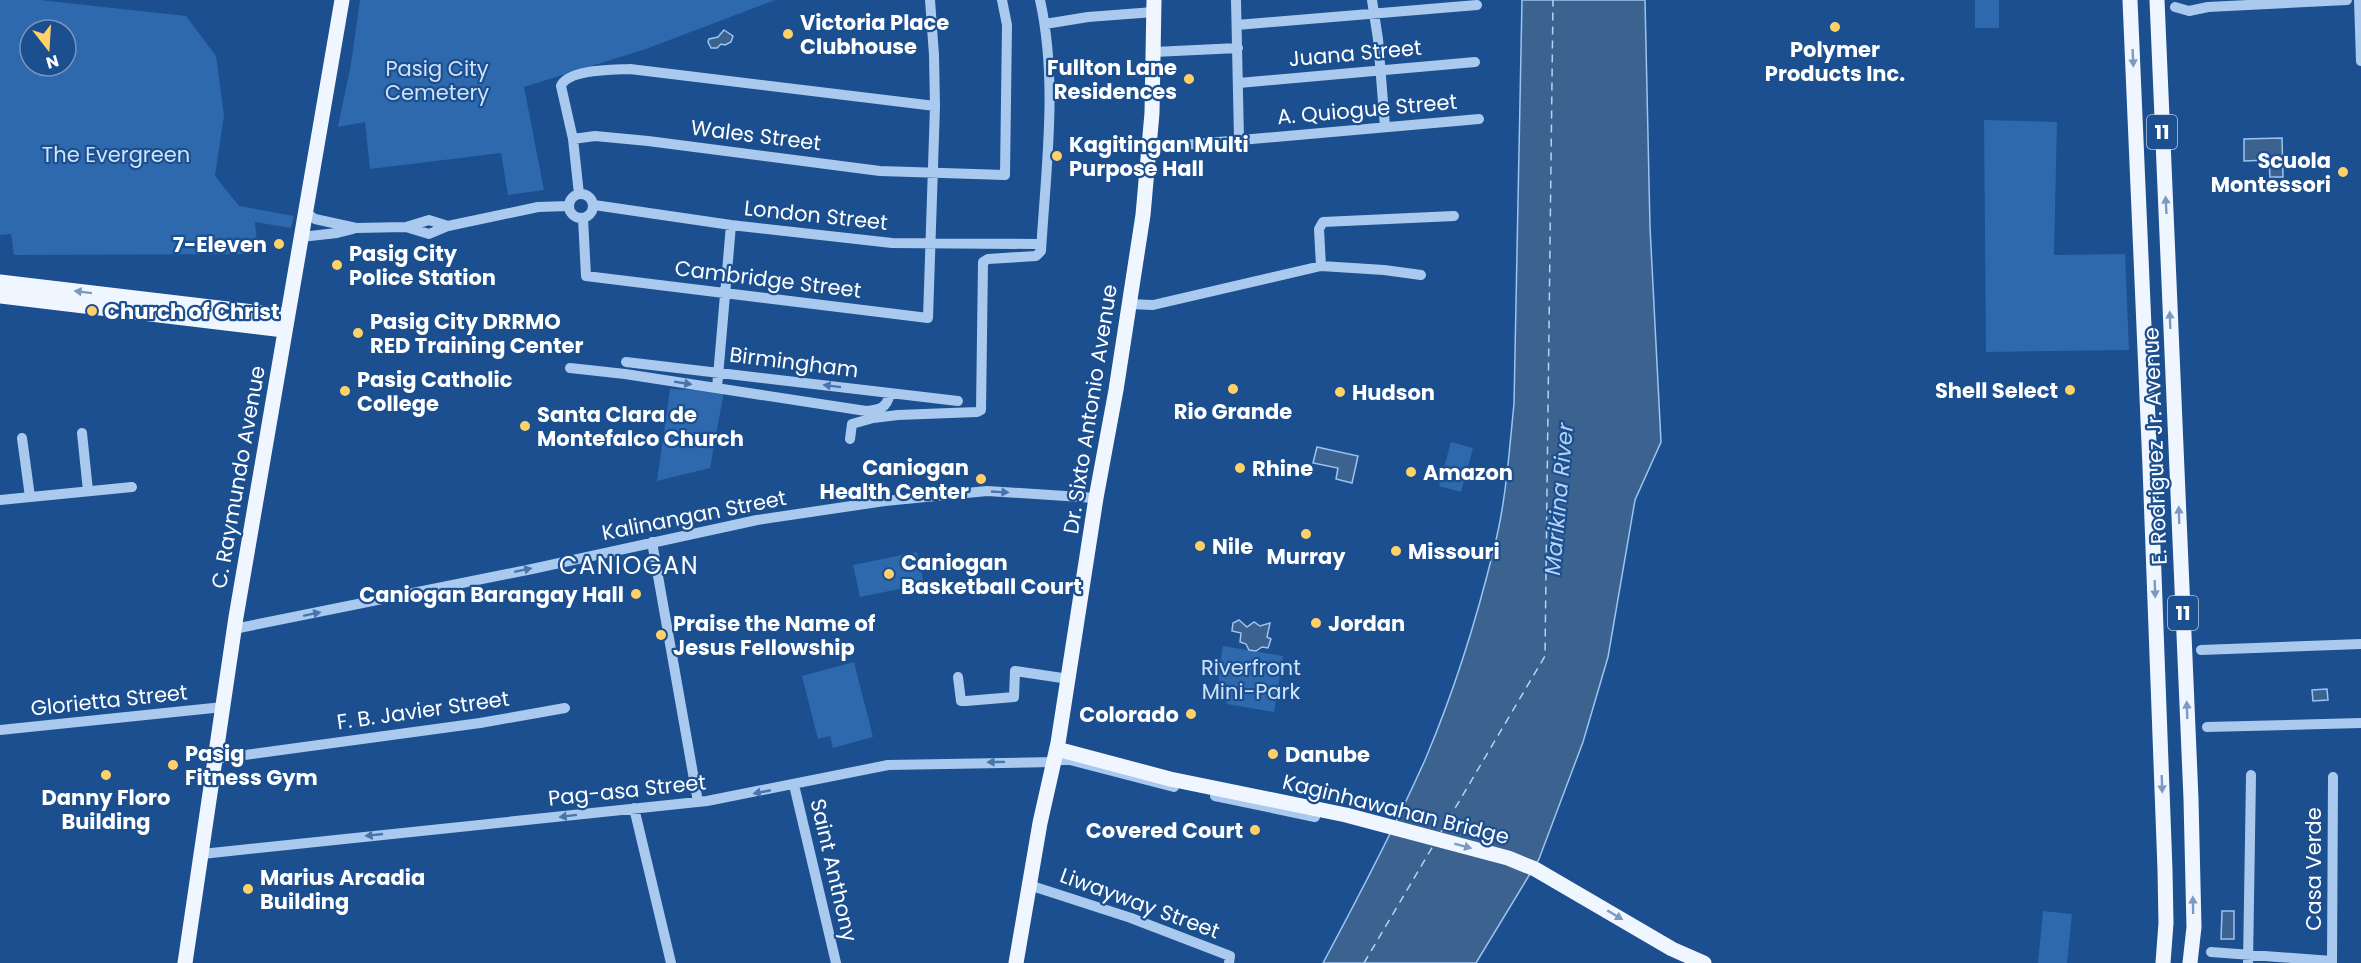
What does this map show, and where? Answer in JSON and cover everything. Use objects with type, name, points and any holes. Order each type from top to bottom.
[{"type":"main road","name":"C. Raymundo Avenue","points":[[185,963],[234,629],[342,0]]},
{"type":"main road","name":"E. Rodriguez Jr. Avenue","points":[[2130,0],[2165,870],[2166,923],[2163,963]]},
{"type":"main road","name":"E. Rodriguez Jr. Avenue","points":[[2158,4],[2191,799],[2194,927],[2190,963]]},
{"type":"main road","name":"Dr. Sixto Antonio Avenue","points":[[1016,963],[1029,885],[1056,756],[1143,215],[1150,148],[1154,6]]},
{"type":"main road","points":[[0,282],[286,323]]},
{"type":"main road","points":[[0,296],[286,323]]},
{"type":"main road","name":"Kaginhawahan Bridge","points":[[1056,756],[1346,815],[1509,858],[1565,885],[1672,949],[1704,963]]},
{"type":"street","points":[[930,0],[935,106],[931,244]]},
{"type":"street","name":"Wales Street","points":[[573,139],[606,137],[880,171],[1005,175],[1007,25],[1002,0]]},
{"type":"street","points":[[850,439],[852,424],[873,418],[981,410],[983,262],[988,259],[1036,255],[1041,251],[1048,140],[1045,24],[1040,0]]},
{"type":"street","points":[[1236,0],[1239,139]]},
{"type":"street","points":[[1372,0],[1378,39],[1385,127]]},
{"type":"street","points":[[2158,4],[2188,11],[2208,7],[2347,0]]},
{"type":"street","points":[[2359,0],[2361,61]]},
{"type":"street","points":[[1237,25],[1477,5]]},
{"type":"street","points":[[1045,24],[1154,6]]},
{"type":"street","points":[[1154,52],[1238,48]]},
{"type":"street","name":"Juana Street","points":[[1239,83],[1475,62]]},
{"type":"street","points":[[594,205],[592,212],[583,219],[572,214],[569,206],[572,198],[579,194],[573,139],[561,86],[568,78],[594,71],[641,70],[935,106]]},
{"type":"street","name":"A. Quiogue Street","points":[[1150,148],[1479,119]]},
{"type":"street","name":"London Street","points":[[579,194],[589,196],[594,205],[731,225],[892,243],[1036,244]]},
{"type":"street","points":[[406,227],[429,234],[448,226],[538,207],[569,206]]},
{"type":"street","points":[[305,212],[315,219],[356,228],[406,227],[429,220],[448,226]]},
{"type":"street","points":[[1321,266],[1319,229],[1323,222],[1454,216]]},
{"type":"street","name":"Cambridge Street","points":[[583,219],[586,276],[928,318],[931,244]]},
{"type":"street","points":[[717,388],[727,294],[731,225]]},
{"type":"street","points":[[301,237],[337,233],[356,228]]},
{"type":"street","points":[[1129,304],[1154,305],[1321,266],[1421,275]]},
{"type":"street","points":[[570,368],[625,368],[717,388],[866,411],[880,410],[888,403],[890,393]]},
{"type":"street","name":"Birmingham","points":[[625,368],[718,373],[958,401]]},
{"type":"street","points":[[82,433],[88,491]]},
{"type":"street","points":[[22,438],[30,497]]},
{"type":"street","points":[[0,500],[132,487]]},
{"type":"street","name":"Kalinangan Street","points":[[234,629],[757,520],[885,501],[987,491],[1096,498]]},
{"type":"street","points":[[652,542],[698,802]]},
{"type":"street","points":[[2201,650],[2361,644]]},
{"type":"street","points":[[958,677],[961,701],[1014,697],[1015,671],[1068,679]]},
{"type":"street","name":"Glorietta Street","points":[[0,730],[223,707]]},
{"type":"street","name":"F. B. Javier Street","points":[[216,759],[480,723],[565,708]]},
{"type":"street","points":[[2207,728],[2361,723]]},
{"type":"street","name":"Pag-asa Street","points":[[202,854],[698,802],[888,765],[1056,756],[1159,784],[1315,817]]},
{"type":"street","points":[[2248,959],[2251,775]]},
{"type":"street","name":"Casa Verde","points":[[2211,952],[2248,959],[2332,962],[2333,777]]},
{"type":"street","name":"Saint Anthony","points":[[794,785],[836,963]]},
{"type":"street","points":[[634,808],[671,963]]},
{"type":"street","name":"Liwayway Street","points":[[1029,885],[1131,918],[1230,956],[1229,963]]},
{"type":"green space","name":"The Evergreen","points":[[0,0],[40,0],[186,16],[216,56],[224,115],[215,176],[239,206],[294,216],[291,228],[255,222],[258,254],[14,255],[11,234],[0,235]]},
{"type":"green space","name":"Pasig City Cemetery","points":[[360,0],[775,0],[646,49],[524,87],[544,190],[508,195],[501,153],[370,169],[365,122],[338,127],[351,64]]},
{"type":"green space","points":[[1975,0],[1999,0],[1999,28],[1975,28]]},
{"type":"green space","points":[[1984,120],[2057,122],[2054,255],[2125,254],[2129,350],[1986,352]]},
{"type":"green space","points":[[670,389],[724,391],[710,468],[657,481]]},
{"type":"green space","points":[[1451,442],[1473,448],[1461,492],[1439,486]]},
{"type":"green space","name":"Caniogan Basketball Court","points":[[917,552],[924,584],[860,597],[853,565]]},
{"type":"green space","name":"Riverfront Mini-Park","points":[[1223,646],[1283,656],[1274,712],[1227,704],[1218,676]]},
{"type":"green space","points":[[854,662],[873,737],[833,748],[830,736],[818,739],[802,676]]},
{"type":"green space","points":[[2043,911],[2072,914],[2067,963],[2038,963]]},
{"type":"water","name":"Marikina River","points":[[1522,0],[1645,0],[1650,227],[1661,442],[1635,500],[1608,657],[1583,742],[1539,859],[1476,963],[1323,963],[1389,837],[1425,760],[1455,682],[1498,531],[1507,477],[1514,404]]},
{"type":"water","points":[[724,30],[733,36],[731,42],[711,48],[709,39],[718,37]]},
{"type":"water","points":[[2282,138],[2283,177],[2270,177],[2269,160],[2244,161],[2244,139]]},
{"type":"water","points":[[1317,447],[1358,456],[1352,483],[1336,479],[1338,468],[1313,463]]},
{"type":"water","points":[[1239,620],[1247,627],[1254,622],[1260,626],[1270,623],[1267,637],[1271,639],[1268,648],[1249,650],[1246,644],[1240,642],[1241,633],[1232,631],[1233,623]]},
{"type":"water","points":[[2327,689],[2328,700],[2313,701],[2312,690]]},
{"type":"water","points":[[2222,911],[2234,911],[2234,939],[2221,939]]},
{"type":"ferry route","points":[[1441,832],[1545,656],[1553,0]]},
{"type":"ferry route","points":[[1364,963],[1433,846]]},
{"type":"place","name":"Polymer Products Inc.","points":[[1835,27]]},
{"type":"place","name":"Victoria Place Clubhouse","points":[[788,34]]},
{"type":"place","name":"Fullton Lane Residences","points":[[1189,79]]},
{"type":"place","name":"Kagitingan Multi Purpose Hall","points":[[1057,156]]},
{"type":"place","name":"Scuola Montessori","points":[[2343,172]]},
{"type":"place","name":"7-Eleven","points":[[279,244]]},
{"type":"place","name":"Pasig City Police Station","points":[[337,265]]},
{"type":"place","name":"Church of Christ","points":[[92,311]]},
{"type":"place","name":"Pasig City DRRMO RED Training Center","points":[[358,333]]},
{"type":"place","name":"Rio Grande","points":[[1233,389]]},
{"type":"place","name":"Shell Select","points":[[2070,390]]},
{"type":"place","name":"Pasig Catholic College","points":[[345,391]]},
{"type":"place","name":"Hudson","points":[[1340,392]]},
{"type":"place","name":"Santa Clara de Montefalco Church","points":[[525,426]]},
{"type":"place","name":"Rhine","points":[[1240,468]]},
{"type":"place","name":"Amazon","points":[[1411,472]]},
{"type":"place","name":"Caniogan Health Center","points":[[981,479]]},
{"type":"place","name":"Murray","points":[[1306,534]]},
{"type":"place","name":"Nile","points":[[1200,546]]},
{"type":"place","name":"Missouri","points":[[1396,551]]},
{"type":"place","name":"Caniogan Basketball Court","points":[[889,574]]},
{"type":"place","name":"Caniogan Barangay Hall","points":[[636,594]]},
{"type":"place","name":"Jordan","points":[[1316,623]]},
{"type":"place","name":"Praise the Name of Jesus Fellowship","points":[[661,635]]},
{"type":"place","name":"Colorado","points":[[1191,714]]},
{"type":"place","name":"Danube","points":[[1273,754]]},
{"type":"place","name":"Pasig Fitness Gym","points":[[173,765]]},
{"type":"place","name":"Danny Floro Building","points":[[106,775]]},
{"type":"place","name":"Covered Court","points":[[1255,830]]},
{"type":"place","name":"Marius Arcadia Building","points":[[248,889]]},
{"type":"district","name":"CANIOGAN","points":[[629,565]]}]
